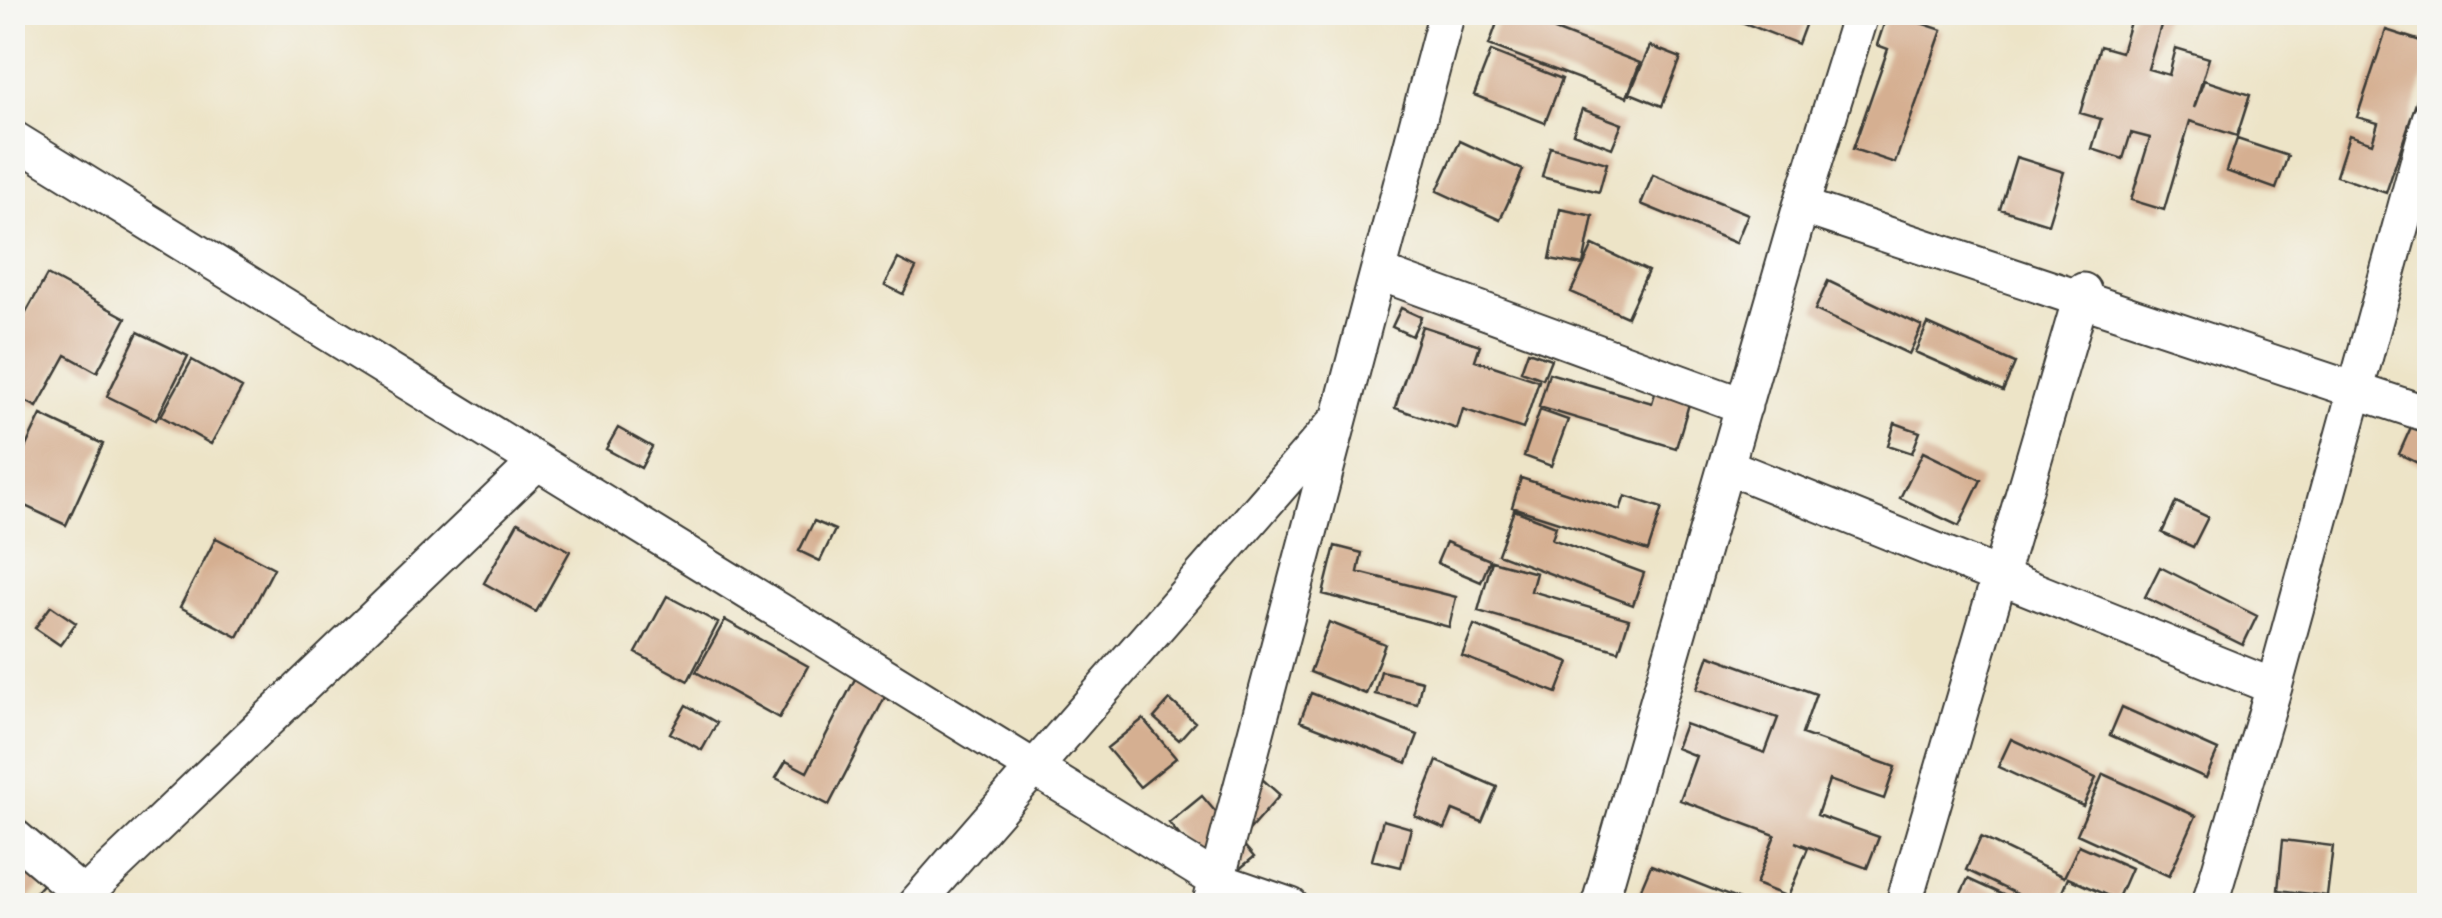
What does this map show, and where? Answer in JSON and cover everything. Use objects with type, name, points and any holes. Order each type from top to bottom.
[{"type":"street","points":[[1598,906],[1861,12]]},
{"type":"street","points":[[1213,893],[1378,272],[1437,15]]},
{"type":"street","points":[[2210,906],[2430,119]]},
{"type":"street","points":[[12,138],[1034,768],[1213,893],[1291,906]]},
{"type":"street","points":[[1801,206],[2082,295],[2430,415]]},
{"type":"street","points":[[1378,272],[1744,406]]},
{"type":"street","points":[[1904,906],[2082,295]]},
{"type":"street","points":[[914,906],[1339,417]]},
{"type":"street","points":[[12,835],[84,902],[537,462]]},
{"type":"street","points":[[1726,466],[2274,687]]},
{"type":"building","points":[[1501,12],[1562,12],[1555,30],[1640,63],[1627,97],[1489,45]]},
{"type":"building","points":[[1716,12],[1810,12],[1798,44]]},
{"type":"building","points":[[1888,12],[1942,30],[1895,163],[1853,149],[1888,49],[1877,45]]},
{"type":"building","points":[[2133,12],[2165,12],[2148,69],[2169,75],[2176,48],[2209,58],[2194,108],[2204,80],[2250,95],[2237,136],[2190,121],[2164,210],[2131,200],[2150,138],[2131,133],[2123,159],[2092,149],[2101,119],[2080,113],[2100,46],[2121,52]]},
{"type":"building","points":[[2386,30],[2430,44],[2430,61],[2386,193],[2336,176],[2349,135],[2372,143],[2378,123],[2357,117]]},
{"type":"building","points":[[1650,46],[1681,58],[1662,106],[1630,93]]},
{"type":"building","points":[[1491,51],[1562,79],[1545,123],[1474,95]]},
{"type":"building","points":[[1582,109],[1622,124],[1612,148],[1573,133]]},
{"type":"building","points":[[2237,139],[2288,156],[2276,189],[2226,171]]},
{"type":"building","points":[[1460,141],[1523,170],[1500,220],[1437,191]]},
{"type":"building","points":[[1550,147],[1607,163],[1599,192],[1542,177]]},
{"type":"building","points":[[2016,157],[2064,172],[2048,224],[2000,209]]},
{"type":"building","points":[[1653,175],[1748,214],[1736,243],[1641,204]]},
{"type":"building","points":[[1560,209],[1593,216],[1583,265],[1550,259]]},
{"type":"building","points":[[1593,245],[1648,271],[1627,317],[1571,292]]},
{"type":"building","points":[[898,259],[916,268],[903,294],[885,285]]},
{"type":"building","points":[[47,275],[126,318],[97,372],[66,355],[37,407],[12,394],[12,338]]},
{"type":"building","points":[[1828,281],[1922,326],[1909,354],[1815,310]]},
{"type":"building","points":[[1401,308],[1421,317],[1412,336],[1392,327]]},
{"type":"building","points":[[1928,324],[2015,363],[2003,391],[1915,352]]},
{"type":"building","points":[[1422,326],[1480,345],[1475,360],[1539,381],[1523,429],[1463,409],[1457,429],[1395,408]]},
{"type":"building","points":[[138,332],[188,356],[156,420],[107,396]]},
{"type":"building","points":[[1528,351],[1551,359],[1543,379],[1521,371]]},
{"type":"building","points":[[192,360],[242,388],[211,444],[161,416]]},
{"type":"building","points":[[1549,373],[1652,403],[1657,387],[1691,397],[1676,448],[1539,407]]},
{"type":"building","points":[[1540,410],[1568,420],[1551,466],[1524,456]]},
{"type":"building","points":[[41,415],[103,444],[66,525],[12,500],[12,475]]},
{"type":"building","points":[[1895,423],[1920,432],[1912,453],[1888,445]]},
{"type":"building","points":[[2412,425],[2430,433],[2430,469],[2399,454]]},
{"type":"building","points":[[618,428],[652,447],[641,468],[606,449]]},
{"type":"building","points":[[1923,452],[1981,480],[1959,526],[1900,498]]},
{"type":"building","points":[[1521,478],[1620,510],[1625,496],[1662,508],[1648,551],[1512,507]]},
{"type":"building","points":[[2176,502],[2208,517],[2193,547],[2162,533]]},
{"type":"building","points":[[1514,510],[1556,526],[1552,539],[1644,573],[1633,605],[1498,554]]},
{"type":"building","points":[[814,521],[835,530],[820,561],[799,551]]},
{"type":"building","points":[[518,522],[570,551],[536,612],[484,583]]},
{"type":"building","points":[[216,538],[274,568],[238,637],[180,607]]},
{"type":"building","points":[[1446,542],[1490,560],[1481,582],[1437,563]]},
{"type":"building","points":[[1335,546],[1362,553],[1358,572],[1456,597],[1449,627],[1323,594]]},
{"type":"building","points":[[1492,561],[1536,573],[1531,591],[1629,619],[1619,651],[1478,611]]},
{"type":"building","points":[[2160,567],[2257,616],[2243,645],[2145,597]]},
{"type":"building","points":[[667,596],[718,623],[688,681],[636,653]]},
{"type":"building","points":[[51,606],[76,623],[60,645],[35,628]]},
{"type":"building","points":[[725,620],[808,666],[779,718],[696,672]]},
{"type":"building","points":[[1329,622],[1385,644],[1366,694],[1310,672]]},
{"type":"building","points":[[1474,625],[1569,662],[1557,693],[1462,656]]},
{"type":"building","points":[[1709,655],[1816,694],[1802,734],[1895,767],[1884,799],[1829,780],[1817,815],[1879,837],[1867,868],[1795,842],[1808,848],[1788,897],[1756,884],[1775,835],[1680,800],[1696,756],[1676,748],[1685,724],[1765,753],[1778,718],[1697,689]]},
{"type":"building","points":[[1381,671],[1422,681],[1417,704],[1375,694]]},
{"type":"building","points":[[855,679],[886,695],[829,805],[776,778],[786,761],[807,772]]},
{"type":"building","points":[[1311,693],[1418,735],[1407,763],[1300,721]]},
{"type":"building","points":[[1170,700],[1195,722],[1179,740],[1154,718]]},
{"type":"building","points":[[686,705],[717,723],[702,750],[670,733]]},
{"type":"building","points":[[2122,707],[2218,750],[2206,778],[2110,735]]},
{"type":"building","points":[[1143,719],[1176,758],[1140,787],[1107,748]]},
{"type":"building","points":[[2011,739],[2096,778],[2083,806],[1998,767]]},
{"type":"building","points":[[1437,761],[1497,787],[1482,822],[1453,810],[1445,829],[1415,816]]},
{"type":"building","points":[[2103,774],[2196,816],[2169,876],[2077,834]]},
{"type":"building","points":[[1261,778],[1280,795],[1244,836]]},
{"type":"building","points":[[1202,796],[1254,857],[1221,884],[1169,823]]},
{"type":"building","points":[[1383,820],[1411,828],[1401,867],[1372,860]]},
{"type":"building","points":[[1981,837],[2064,877],[2079,845],[2131,868],[2117,900],[2068,878],[2056,906],[2041,906],[1966,870]]},
{"type":"building","points":[[2283,840],[2333,846],[2327,896],[2278,890]]},
{"type":"building","points":[[30,850],[54,871],[23,906],[12,906],[12,870]]},
{"type":"building","points":[[1651,865],[1752,906],[1656,906],[1637,898]]},
{"type":"building","points":[[1968,879],[2027,906],[1955,906]]}]
